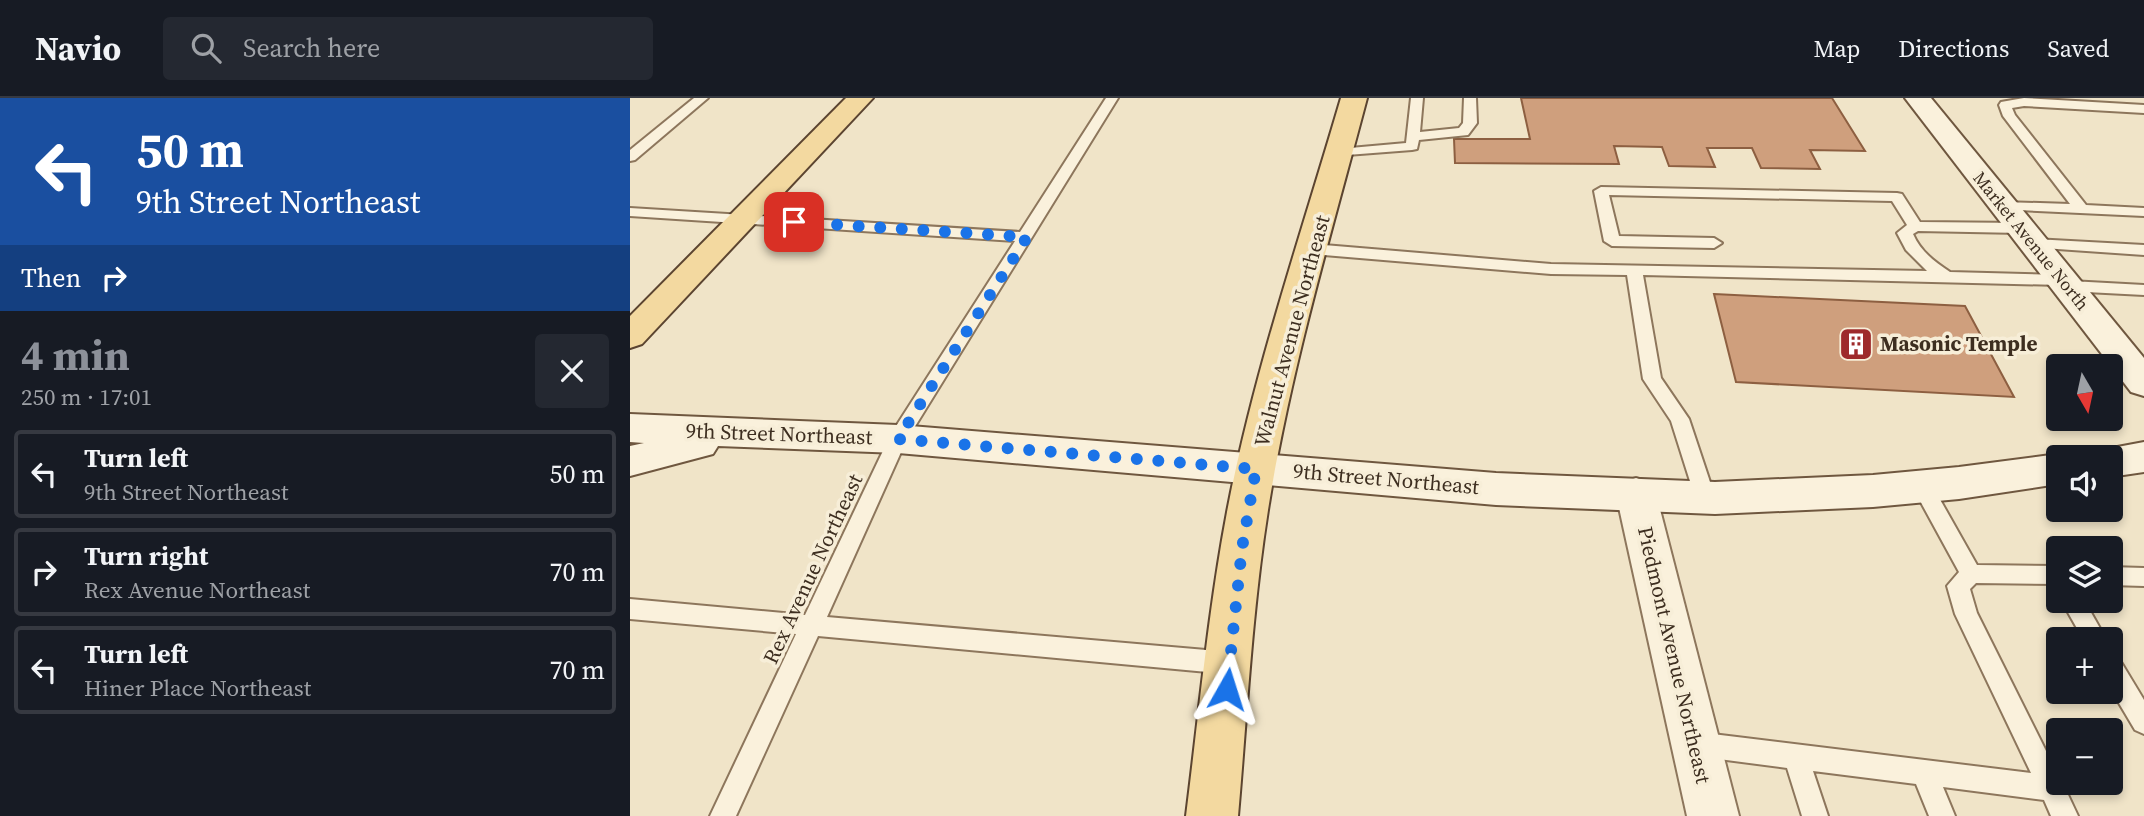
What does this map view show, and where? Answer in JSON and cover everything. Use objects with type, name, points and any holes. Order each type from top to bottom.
[{"type":"main road","points":[[630,336],[860,98]]},
{"type":"main road","name":"Walnut Avenue Northeast","points":[[1212,816],[1242,548],[1256,469],[1354,98]]},
{"type":"street","name":"Market Avenue North","points":[[1918,98],[2144,383]]},
{"type":"street","name":"9th Street Northeast","points":[[630,428],[898,439],[1496,489],[1705,497],[1922,486],[2046,470]]},
{"type":"street","points":[[630,461],[753,432]]},
{"type":"street","points":[[2123,459],[2144,457]]},
{"type":"street","name":"Piedmont Avenue Northeast","points":[[1636,494],[1713,816]]},
{"type":"lane","points":[[630,157],[702,98]]},
{"type":"lane","name":"Rex Avenue Northeast","points":[[723,816],[898,439],[1112,98]]},
{"type":"lane","points":[[1339,153],[1412,146],[1417,98]]},
{"type":"lane","points":[[1413,136],[1463,132],[1470,123],[1470,98]]},
{"type":"lane","points":[[2081,209],[2009,116],[2005,105],[2024,102],[2144,109]]},
{"type":"lane","points":[[1714,243],[1612,241],[1601,191],[1897,197],[1915,226]]},
{"type":"lane","points":[[2019,226],[2081,209],[2144,212]]},
{"type":"lane","points":[[630,212],[1027,237]]},
{"type":"lane","points":[[1947,277],[1930,266],[1912,247],[1905,233],[1915,226],[2019,226],[2144,250]]},
{"type":"lane","points":[[1312,249],[1551,268],[1947,277],[2144,290]]},
{"type":"lane","points":[[1634,270],[1652,379],[1680,419],[1705,497]]},
{"type":"lane","points":[[1922,486],[1971,573]]},
{"type":"lane","points":[[2046,576],[1971,573],[1958,586],[1966,614],[2046,778]]},
{"type":"lane","points":[[2123,576],[2144,577]]},
{"type":"lane","points":[[630,610],[1229,663]]},
{"type":"lane","points":[[2123,687],[2144,722]]},
{"type":"lane","points":[[1695,744],[2046,787]]},
{"type":"lane","points":[[1796,757],[1815,816]]},
{"type":"lane","points":[[1924,772],[1942,816]]},
{"type":"lane","points":[[2054,795],[2065,816]]},
{"type":"building","points":[[1521,98],[1832,98],[1865,151],[1810,150],[1820,169],[1761,168],[1752,148],[1707,148],[1715,167],[1669,166],[1662,147],[1614,146],[1619,164],[1455,163],[1454,139],[1530,139]]},
{"type":"building","name":"Masonic Temple","points":[[1714,294],[1965,306],[2014,397],[1736,382]]},
{"type":"place","name":"Masonic Temple","points":[[1856,344]]},
{"type":"route","points":[[794,222],[1027,237],[898,439],[1256,469],[1242,548],[1227,689]]}]
